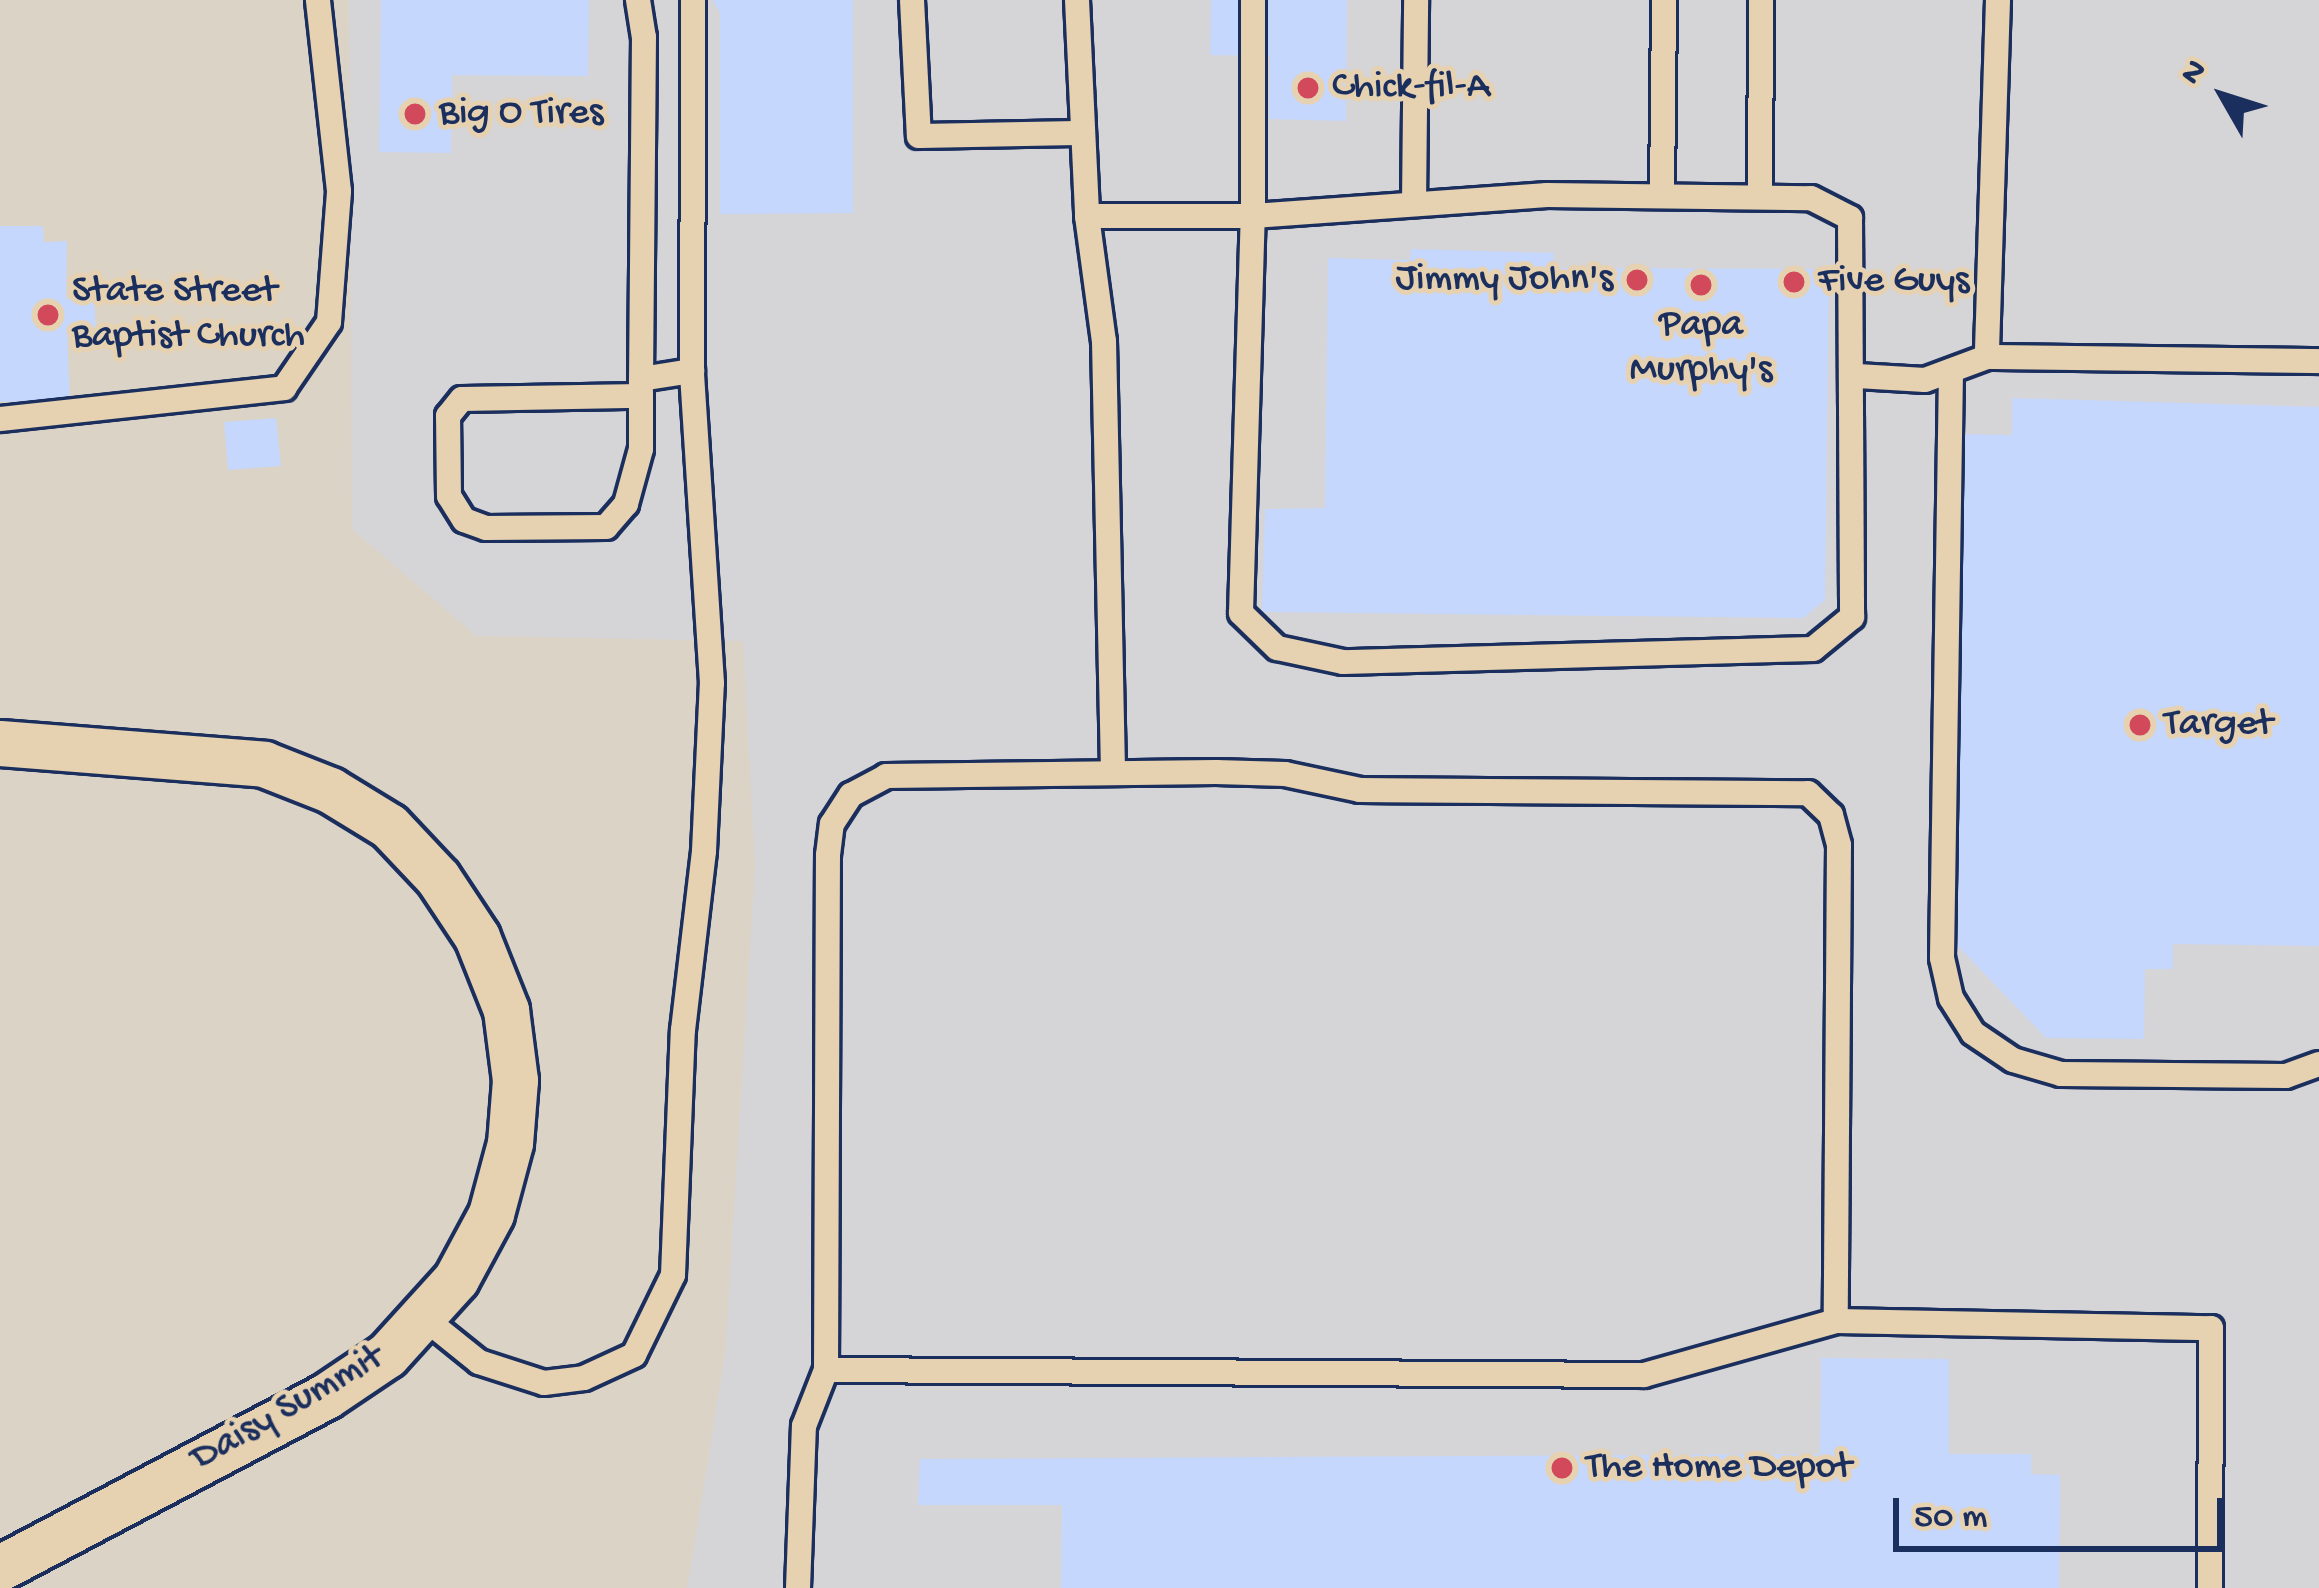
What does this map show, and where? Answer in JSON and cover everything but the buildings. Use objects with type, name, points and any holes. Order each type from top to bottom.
[{"type":"street","name":"Daisy Summit","points":[[0,743],[264,764],[330,790],[388,826],[438,878],[477,937],[506,1010],[515,1080],[510,1143],[491,1214],[456,1279],[387,1355],[326,1396],[0,1568]]},
{"type":"lane","points":[[0,418],[284,388],[329,322],[339,190],[318,0]]},
{"type":"lane","points":[[638,0],[641,387],[636,467],[626,504],[606,527],[486,528],[464,520],[449,496],[448,416],[462,399],[641,387],[692,371]]},
{"type":"lane","points":[[423,1317],[479,1362],[544,1382],[584,1378],[634,1355],[673,1275],[682,1030],[712,724],[692,371],[693,0]]},
{"type":"lane","points":[[911,0],[920,136],[1078,133]]},
{"type":"lane","points":[[1077,0],[1078,133],[1104,340],[1113,772]]},
{"type":"lane","points":[[1087,217],[1253,215],[1662,196],[1811,198],[1850,218],[1857,376],[1852,617],[1814,649],[1343,662],[1277,648],[1241,613],[1253,215],[1252,0]]},
{"type":"lane","points":[[1414,204],[1416,0]]},
{"type":"lane","points":[[1662,196],[1664,0]]},
{"type":"lane","points":[[1760,197],[1761,0]]},
{"type":"lane","points":[[1988,357],[1998,0]]},
{"type":"lane","points":[[1857,376],[1925,380],[1988,357],[2319,361]]},
{"type":"lane","points":[[1951,371],[1942,958],[1951,998],[1973,1033],[2014,1060],[2061,1074],[2286,1076],[2319,1064]]},
{"type":"lane","points":[[798,1588],[804,1426],[826,1370],[832,824],[851,795],[886,776],[1285,774],[1360,790],[1791,789],[1823,803],[1837,829],[1840,860],[1836,1321]]},
{"type":"lane","points":[[826,1370],[1645,1375],[1836,1321],[2211,1328],[2210,1588]]},
{"type":"shaded area","points":[[349,0],[2319,0],[2319,1588],[687,1588],[725,1355],[755,866],[743,641],[476,636],[352,529]]},
{"type":"place","name":"Chick-fil-A","points":[[1308,88]]},
{"type":"place","name":"Big O Tires","points":[[415,114]]},
{"type":"place","name":"Jimmy John's","points":[[1637,280]]},
{"type":"place","name":"Five Guys","points":[[1794,282]]},
{"type":"place","name":"Papa Murphy's","points":[[1701,285]]},
{"type":"place","name":"State Street Baptist Church","points":[[48,315]]},
{"type":"place","name":"Target","points":[[2140,725]]},
{"type":"place","name":"The Home Depot","points":[[1562,1468]]}]
